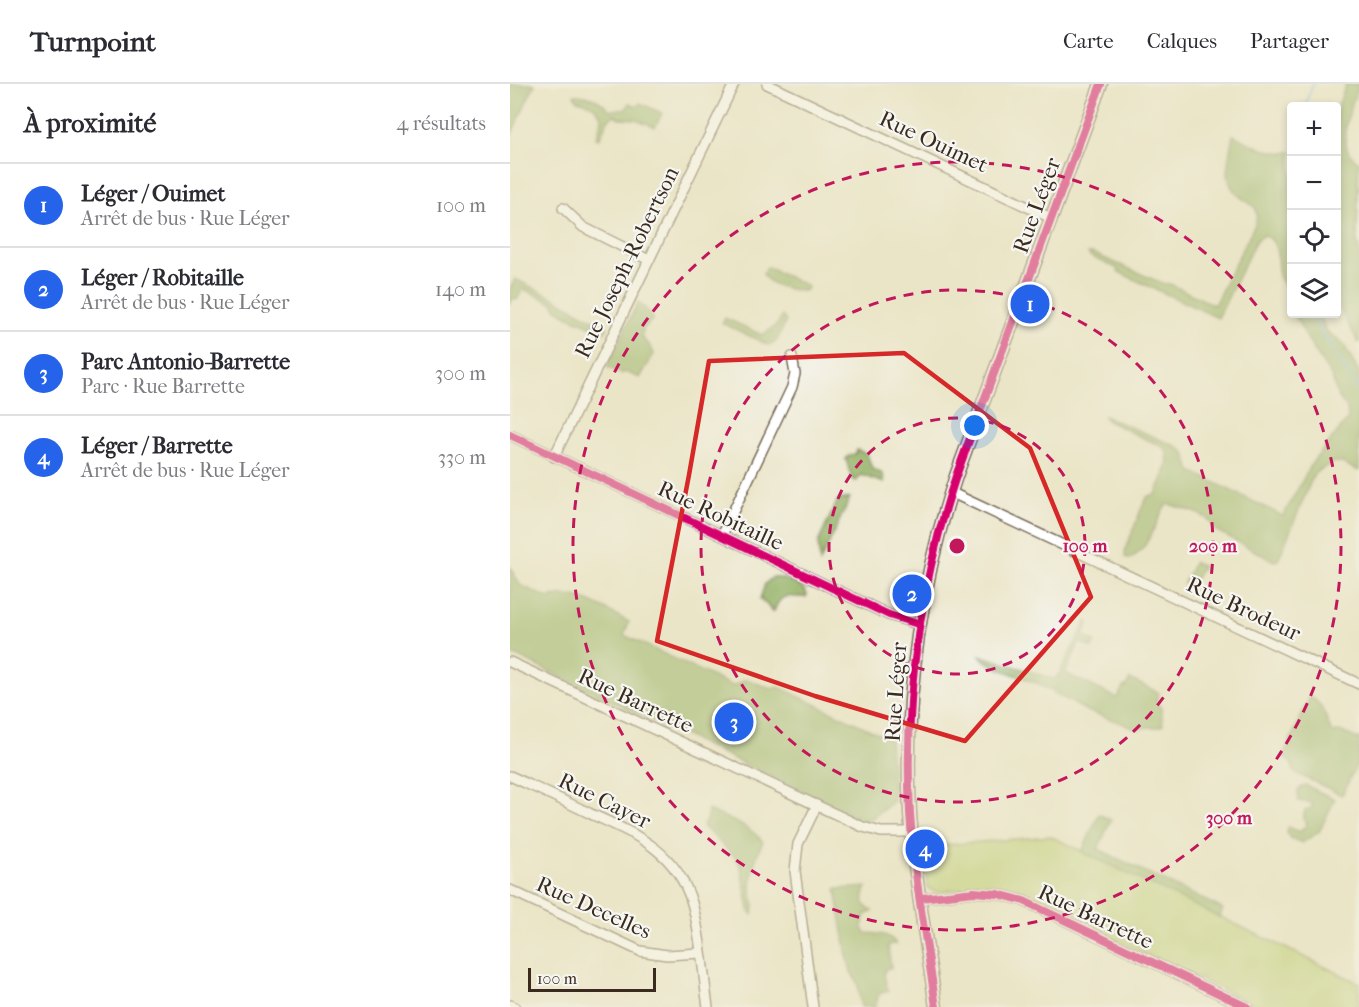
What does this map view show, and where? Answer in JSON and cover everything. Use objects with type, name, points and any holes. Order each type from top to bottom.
[{"type":"street","name":"Rue Joseph-Robertson","points":[[554,457],[734,84]]},
{"type":"street","name":"Rue Ouimet","points":[[767,84],[1051,218]]},
{"type":"street","name":"Rue Léger","points":[[936,1007],[912,832],[909,751],[918,624],[935,546],[950,492],[1101,84]]},
{"type":"street","points":[[563,208],[583,227],[649,260]]},
{"type":"street","points":[[722,535],[792,387],[795,374],[792,357]]},
{"type":"street","name":"Rue Robitaille","points":[[510,435],[889,615],[918,624]]},
{"type":"street","name":"Rue Brodeur","points":[[950,492],[1359,684]]},
{"type":"street","name":"Rue Barrette","points":[[510,662],[874,831],[912,832]]},
{"type":"street","name":"Rue Cayer","points":[[510,776],[624,829],[659,850],[675,868],[688,892],[695,914],[708,1007]]},
{"type":"street","points":[[813,1007],[795,871],[798,844],[817,805]]},
{"type":"street","name":"Rue Decelles","points":[[510,890],[640,951],[667,955],[700,953]]},
{"type":"street","name":"Rue Barrette","points":[[921,898],[974,892],[998,894],[1024,902],[1247,1007]]},
{"type":"street","points":[[510,1005],[515,1007]]},
{"type":"highlighted area","points":[[904,353],[1030,448],[1091,597],[965,741],[815,696],[657,641],[709,361]]},
{"type":"green space","points":[[510,84],[535,84],[510,137]]},
{"type":"green space","points":[[1346,84],[1359,84],[1346,125],[1345,136],[1351,155],[1359,162],[1357,242],[1359,250],[1359,344],[1341,310],[1340,102]]},
{"type":"green space","points":[[574,95],[593,98],[609,110],[626,109],[629,103],[638,106],[640,103],[662,113],[655,127],[636,119],[619,118],[614,115],[608,120],[599,139],[596,138],[602,119],[598,111],[585,102],[577,100]]},
{"type":"green space","points":[[1233,135],[1268,150],[1287,152],[1287,288],[1278,272],[1274,243],[1264,235],[1256,240],[1218,318],[1118,272],[1118,269],[1090,256],[1088,253],[1093,253],[1164,284],[1170,284],[1214,305],[1257,216],[1255,207],[1238,194],[1230,184],[1229,153]]},
{"type":"green space","points":[[767,267],[808,286],[805,291],[775,285],[763,274]]},
{"type":"green space","points":[[515,279],[608,328],[605,332],[571,318],[557,310],[553,303],[523,289],[517,300],[513,298],[510,304],[510,289]]},
{"type":"green space","points":[[638,302],[653,319],[643,329],[642,337],[654,354],[640,378],[625,372],[621,374],[607,367]]},
{"type":"green space","points":[[782,316],[786,321],[776,342],[768,345],[722,323],[725,318],[762,335],[777,325]]},
{"type":"green space","points":[[1296,318],[1321,318],[1327,331],[1344,345],[1359,373],[1359,471],[1342,463],[1333,462],[1314,474],[1278,560],[1274,561],[1215,530],[1208,519],[1197,513],[1168,504],[1146,544],[1129,559],[1125,557],[1125,551],[1143,504],[1148,496],[1156,494],[1168,460],[1165,448],[1107,421],[1104,416],[1178,447],[1185,453],[1191,471],[1283,516],[1312,463],[1348,419],[1347,408],[1337,395],[1332,377]]},
{"type":"green space","points":[[857,450],[867,454],[872,469],[883,474],[884,483],[862,475],[856,481],[852,479],[846,459],[855,454]]},
{"type":"green space","points":[[850,498],[820,562],[818,543],[838,500]]},
{"type":"green space","points":[[1194,562],[1203,566],[1190,588],[1184,583]]},
{"type":"green space","points":[[510,567],[520,585],[548,598],[569,596],[600,606],[629,622],[624,635],[732,686],[747,679],[771,689],[779,687],[890,739],[894,801],[867,822],[510,653]]},
{"type":"green space","points":[[773,577],[797,584],[805,590],[806,597],[787,596],[780,600],[774,611],[771,611],[760,599],[765,584]]},
{"type":"green space","points":[[1087,621],[1089,623],[1083,636],[1095,642],[1092,648],[1080,642],[1065,673],[1117,698],[1130,679],[1159,693],[1156,701],[1161,708],[1163,725],[1138,729],[1087,711],[1039,684],[1000,669],[979,655],[1054,679],[1059,674]]},
{"type":"green space","points":[[1310,697],[1321,707],[1331,731],[1334,733],[1340,731],[1358,739],[1359,737],[1359,760],[1342,795],[1295,773],[1291,763],[1283,756]]},
{"type":"green space","points":[[1305,785],[1335,799],[1319,832],[1302,843],[1290,838],[1287,833],[1288,827],[1301,831],[1307,824],[1303,818],[1305,810],[1311,808],[1313,803],[1298,801],[1298,790]]},
{"type":"green space","points":[[708,810],[752,831],[763,842],[752,875],[754,907],[752,915],[737,859],[703,826]]},
{"type":"green space","points":[[1099,814],[1111,820],[1098,849],[1223,909],[1219,917],[1082,852]]},
{"type":"green space","points":[[1050,836],[1359,983],[1359,1007],[1260,1007],[1021,896],[986,889],[939,892],[928,888],[922,847]]},
{"type":"green space","points":[[867,887],[864,901],[866,907],[873,911],[865,915],[862,927],[866,933],[887,936],[896,944],[888,945],[891,968],[886,968],[884,974],[888,991],[879,994],[875,1007],[861,1007],[857,982],[851,972],[846,951],[836,889]]},
{"type":"waterway","points":[[1306,102],[1313,84]]},
{"type":"waterway","points":[[1316,318],[1321,332],[1359,390]]},
{"type":"cycle path","points":[[936,1007],[910,813],[912,684],[924,600],[943,517],[956,476],[1101,84]]},
{"type":"cycle path","points":[[510,435],[889,615],[918,624]]},
{"type":"cycle path","points":[[921,898],[974,892],[998,894],[1024,901],[1247,1007]]},
{"type":"place","name":"Léger / Ouimet","points":[[1030,304]]},
{"type":"place","name":"Léger / Robitaille","points":[[912,594]]},
{"type":"place","name":"Parc Antonio-Barrette","points":[[734,722]]},
{"type":"place","name":"Léger / Barrette","points":[[925,849]]}]
